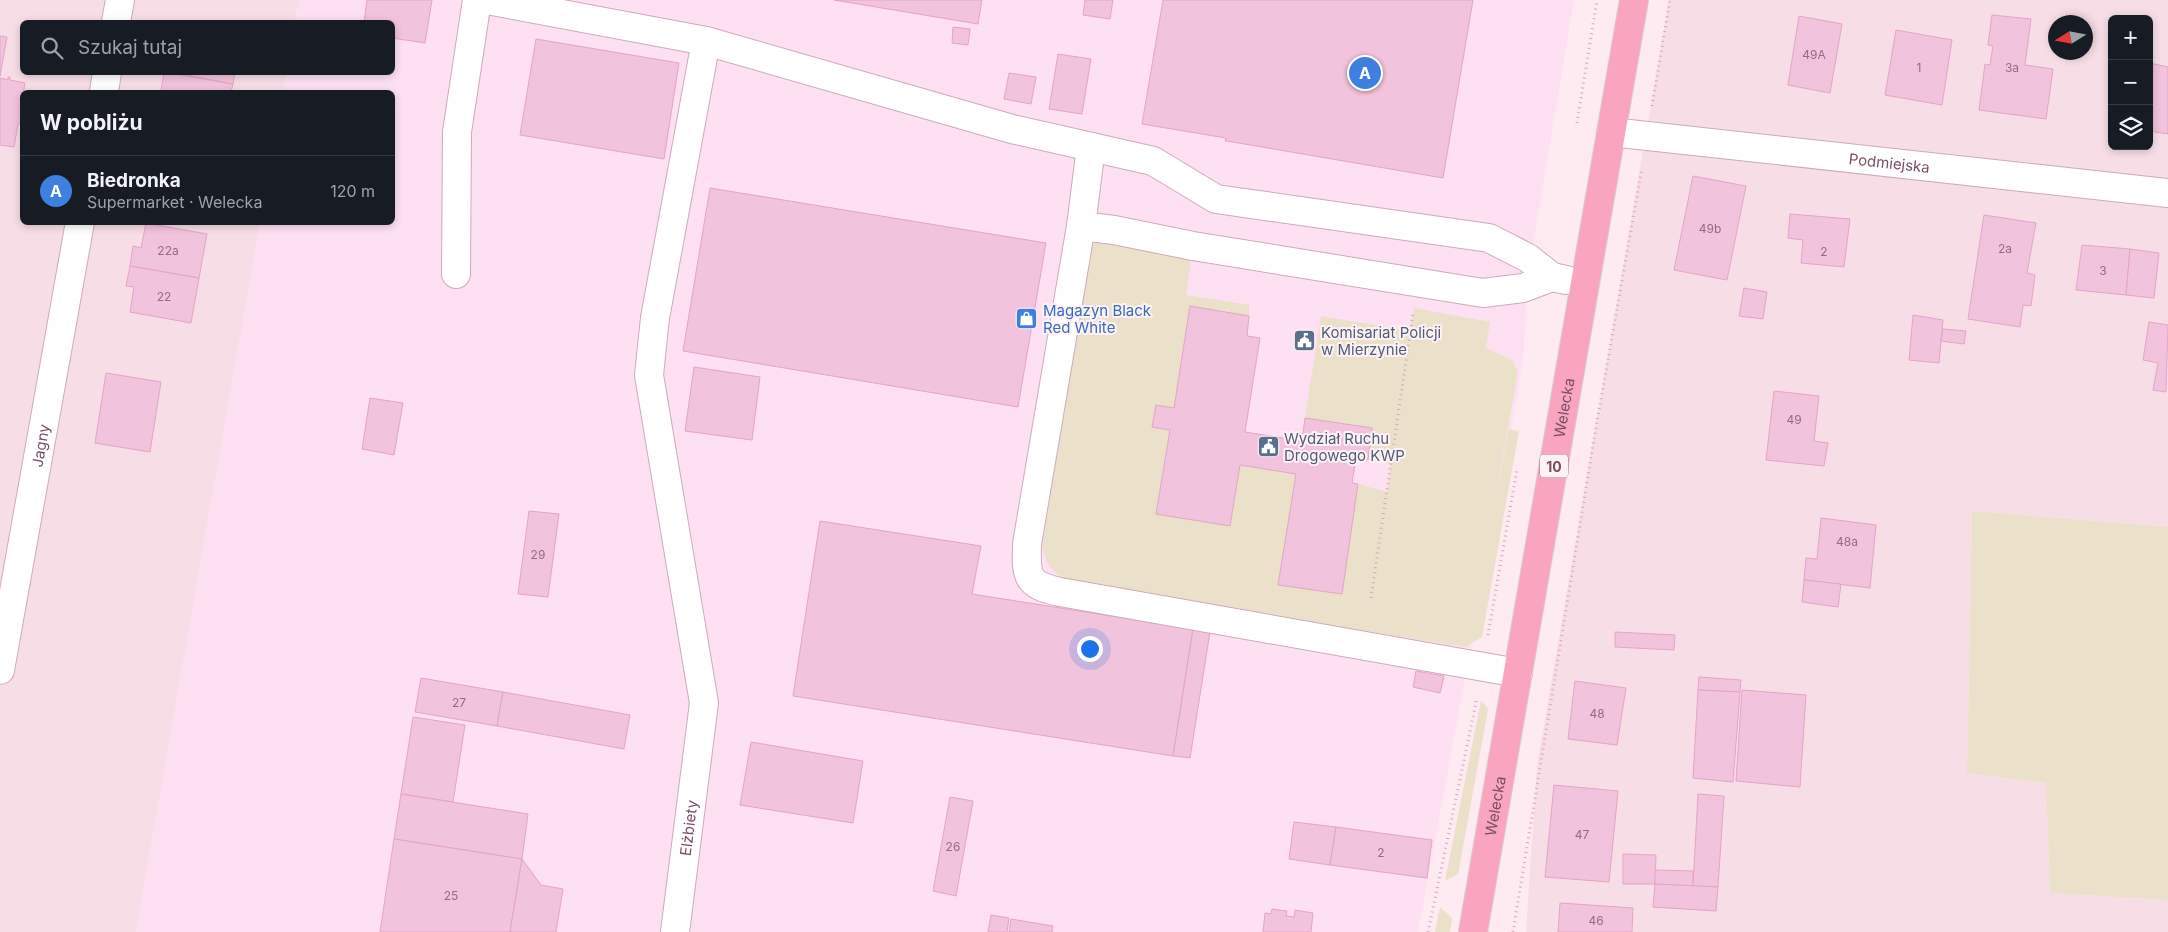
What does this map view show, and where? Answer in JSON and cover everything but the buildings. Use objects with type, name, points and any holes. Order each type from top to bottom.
[{"type":"main road","name":"Welecka","points":[[1473,932],[1634,0]]},
{"type":"street","points":[[116,20],[120,0]]},
{"type":"street","points":[[456,274],[457,132],[477,0]]},
{"type":"street","points":[[487,0],[706,41],[1012,129],[1153,162],[1216,199],[1489,238],[1528,258],[1552,277],[1586,284]]},
{"type":"street","name":"Elżbiety","points":[[675,932],[704,703],[649,375],[655,318],[706,41]]},
{"type":"street","points":[[104,90],[107,75]]},
{"type":"street","name":"Podmiejska","points":[[1611,132],[2168,193]]},
{"type":"street","points":[[1091,147],[1081,226],[1027,544],[1026,570],[1032,580],[1041,588],[1060,592],[1518,673]]},
{"type":"street","name":"Jagny","points":[[0,670],[79,225]]},
{"type":"street","points":[[1081,226],[1114,230],[1418,284],[1483,293],[1522,288],[1552,277]]},
{"type":"path","points":[[1577,124],[1597,0]]},
{"type":"path","points":[[1512,932],[1670,0]]},
{"type":"path","points":[[1371,598],[1418,284]]},
{"type":"path","points":[[1428,932],[1482,666],[1519,461]]},
{"type":"shaded area","points":[[0,0],[299,0],[295,20],[20,20],[20,75],[286,75],[283,90],[20,90],[20,225],[260,225],[136,932],[0,932]]},
{"type":"shaded area","points":[[299,0],[1574,0],[1528,273],[1523,361],[1418,932],[136,932],[260,225],[395,225],[395,90],[283,90],[286,75],[395,75],[395,20],[295,20]]},
{"type":"shaded area","points":[[1669,0],[2168,0],[2168,527],[1972,511],[1967,773],[2046,783],[2050,893],[2168,900],[2168,932],[1526,932],[1537,766]]},
{"type":"shaded area","points":[[1102,235],[1193,246],[1186,295],[1249,305],[1249,316],[1190,307],[1174,408],[1156,405],[1152,427],[1170,430],[1156,514],[1230,526],[1240,465],[1296,474],[1341,594],[1358,484],[1387,492],[1391,464],[1368,460],[1372,428],[1305,418],[1321,316],[1410,331],[1414,308],[1490,322],[1486,348],[1512,360],[1518,372],[1493,512],[1509,429],[1519,431],[1482,637],[1465,647],[1081,584],[1064,578],[1051,567],[1042,547],[1091,248]]},
{"type":"shaded area","points":[[1972,511],[2168,527],[2168,900],[2050,893],[2046,783],[1967,773]]},
{"type":"shaded area","points":[[1481,700],[1488,709],[1458,874],[1445,881]]},
{"type":"shaded area","points":[[1440,907],[1452,918],[1450,932],[1435,932]]},
{"type":"place","name":"Biedronka","points":[[1365,73]]},
{"type":"place","name":"Magazyn Black Red White","points":[[1027,319]]},
{"type":"place","name":"Komisariat Policji w Mierzynie","points":[[1305,341]]},
{"type":"place","name":"Wydział Ruchu Drogowego KWP","points":[[1268,447]]}]
